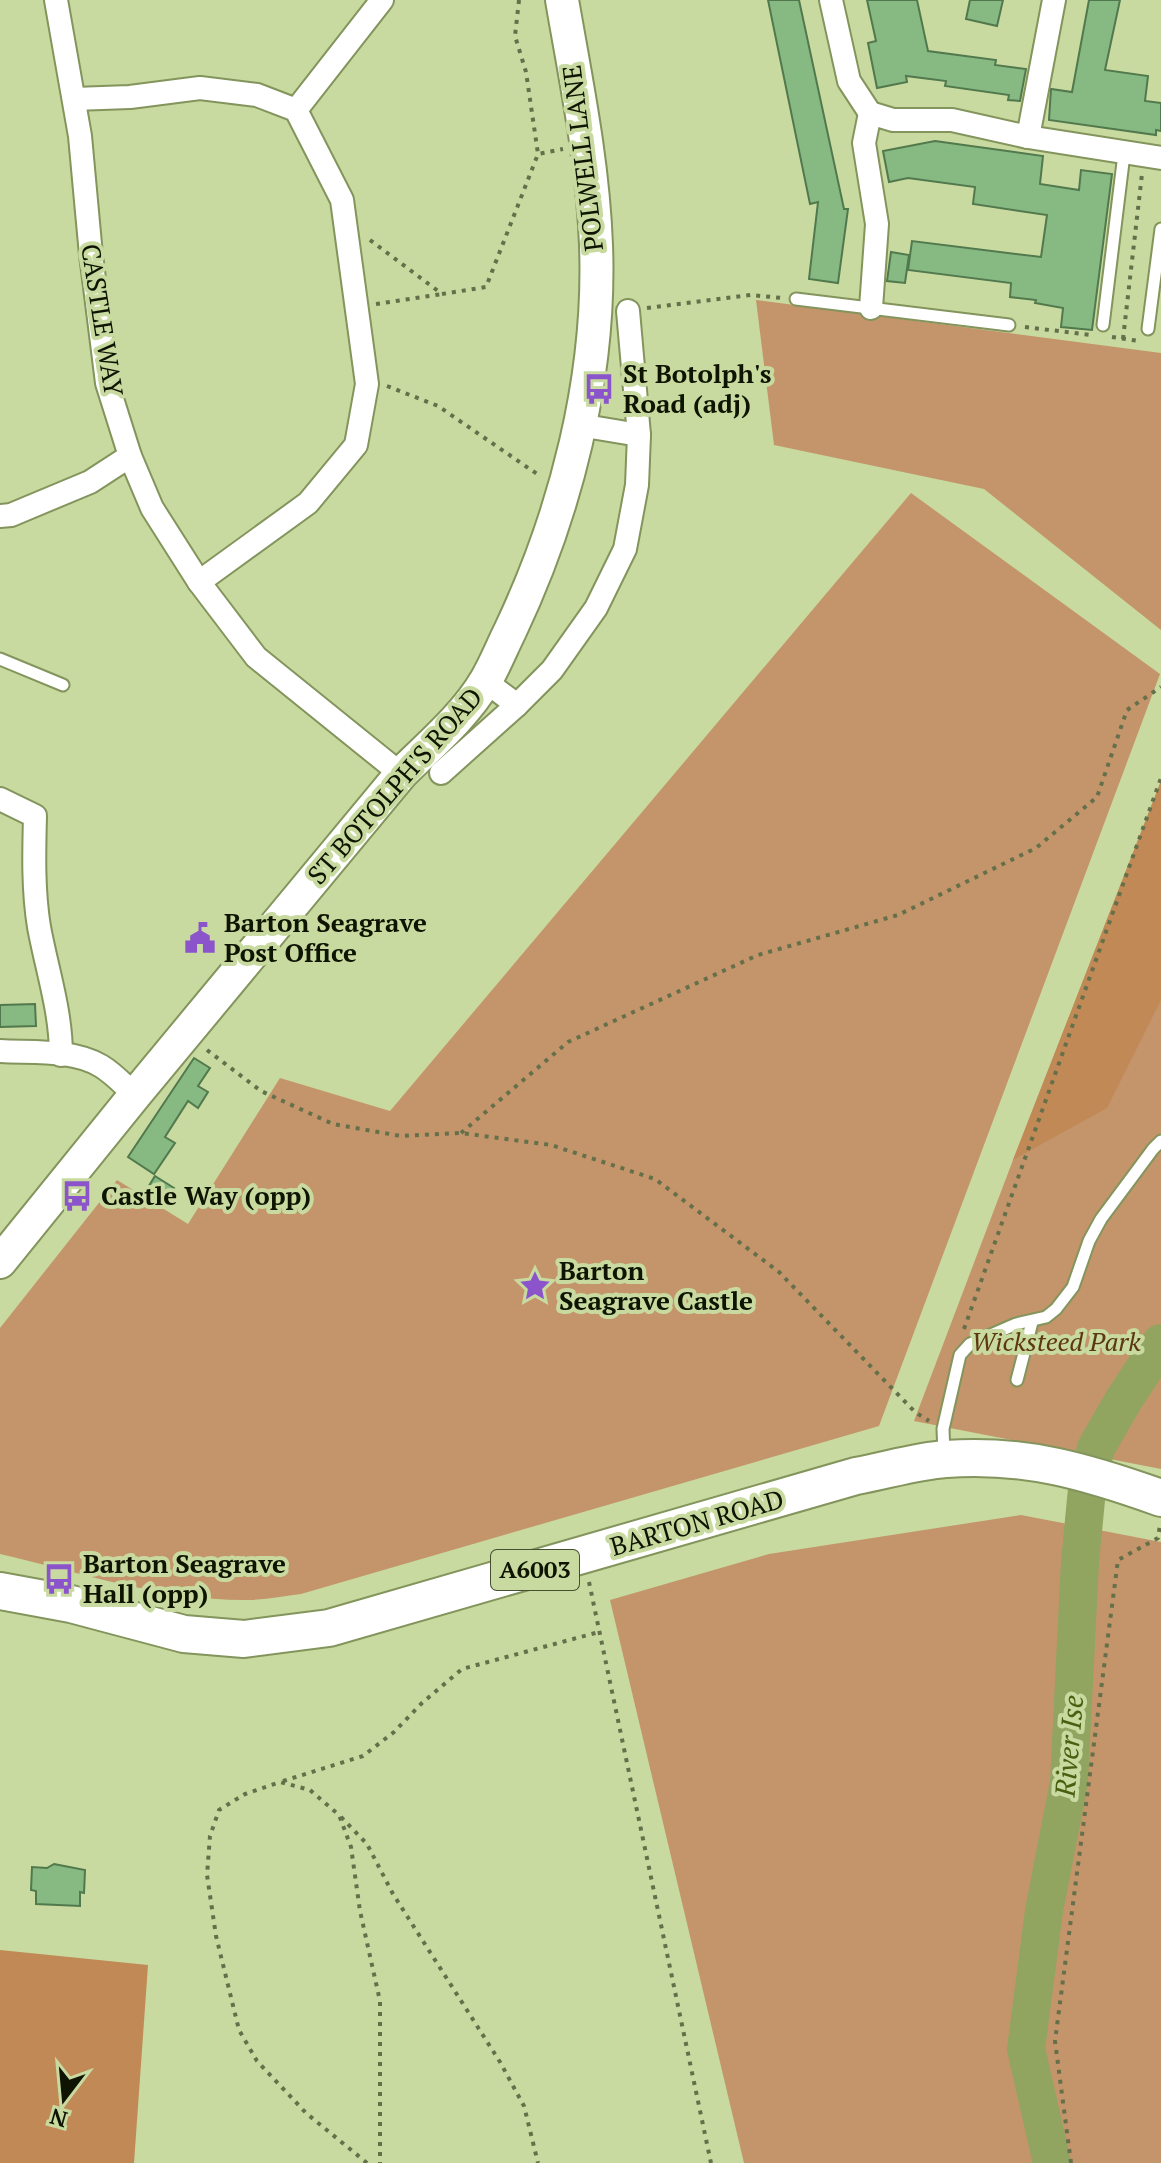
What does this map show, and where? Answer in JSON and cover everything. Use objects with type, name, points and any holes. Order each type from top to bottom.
[{"type":"main road","name":"BARTON ROAD","points":[[0,1591],[71,1604],[184,1634],[244,1639],[329,1628],[856,1476],[935,1446],[1068,1467],[1161,1498]]},
{"type":"street","name":"CASTLE WAY","points":[[56,0],[74,99],[107,383],[130,456],[152,508],[199,582],[256,657],[401,774]]},
{"type":"street","points":[[296,110],[382,0]]},
{"type":"street","name":"POLWELL LANE","points":[[562,0],[587,145],[596,246],[594,319],[579,425],[570,458]]},
{"type":"street","points":[[831,0],[849,81],[870,113],[893,120],[952,120],[1028,137],[1143,156]]},
{"type":"street","points":[[1028,137],[1054,0]]},
{"type":"street","points":[[74,99],[130,97],[200,88],[257,95],[296,110],[342,200],[366,378],[356,445],[308,503],[199,582]]},
{"type":"street","points":[[870,113],[864,143],[877,224],[871,308]]},
{"type":"street","points":[[441,773],[552,670],[596,608],[625,549],[637,485],[639,435],[628,311]]},
{"type":"street","points":[[579,425],[639,435]]},
{"type":"street","points":[[0,516],[11,515],[90,482],[130,456]]},
{"type":"street","name":"ST BOTOLPH'S ROAD","points":[[0,1262],[401,774],[450,726],[485,681],[532,585],[570,458]]},
{"type":"street","points":[[485,681],[517,705]]},
{"type":"street","points":[[0,799],[35,816],[33,876],[39,927],[62,1028],[61,1055]]},
{"type":"street","points":[[0,1051],[80,1058],[104,1067],[135,1095]]},
{"type":"lane","points":[[1104,331],[1143,156]]},
{"type":"lane","points":[[1148,329],[1161,229]]},
{"type":"lane","points":[[796,299],[1009,325]]},
{"type":"lane","points":[[0,659],[63,685]]},
{"type":"lane","points":[[935,1446],[943,1429],[960,1355],[970,1344],[983,1337],[1016,1324],[1046,1317],[1066,1298],[1101,1219],[1161,1141]]},
{"type":"lane","points":[[1017,1380],[1032,1322]]},
{"type":"path","points":[[358,307],[486,287],[538,154],[526,72],[515,36],[519,0]]},
{"type":"path","points":[[538,154],[587,145]]},
{"type":"path","points":[[1123,339],[1143,156]]},
{"type":"path","points":[[345,222],[442,294]]},
{"type":"path","points":[[628,311],[751,295],[796,299]]},
{"type":"path","points":[[1009,325],[1091,335]]},
{"type":"path","points":[[1104,331],[1123,339],[1148,343]]},
{"type":"path","points":[[366,378],[438,406],[562,491]]},
{"type":"path","points":[[461,1133],[568,1042],[758,955],[898,915],[1036,848],[1097,797],[1127,710],[1161,687]]},
{"type":"path","points":[[960,1355],[965,1322],[1161,778]]},
{"type":"path","points":[[186,1034],[261,1091],[333,1124],[401,1136],[461,1133],[551,1145],[655,1179],[779,1272],[915,1412],[929,1422],[935,1446]]},
{"type":"path","points":[[1071,2163],[1055,2041],[1118,1560],[1158,1538],[1161,1522]]},
{"type":"path","points":[[588,1579],[711,2163]]},
{"type":"path","points":[[367,2163],[306,2113],[257,2061],[239,2030],[216,1936],[207,1875],[210,1836],[219,1810],[245,1794],[363,1756],[394,1732],[462,1669],[599,1632]]},
{"type":"path","points":[[280,1782],[310,1790],[367,1844],[393,1894],[500,2062],[524,2106],[538,2163]]},
{"type":"path","points":[[339,1815],[351,1847],[360,1911],[380,2001],[380,2163]]},
{"type":"green space","points":[[756,300],[1161,353],[1161,630],[984,489],[774,445]]},
{"type":"green space","points":[[911,493],[1160,674],[879,1426],[301,1594],[252,1600],[189,1596],[125,1585],[0,1554],[0,1328],[117,1180],[188,1224],[280,1078],[390,1111]]},
{"type":"green space","name":"Wicksteed Park","points":[[1161,781],[1161,1469],[914,1421]]},
{"type":"green space","points":[[1021,1515],[1161,1542],[1161,2163],[744,2163],[610,1600],[769,1554]]},
{"type":"shaded area","points":[[1161,781],[1161,1000],[1107,1108],[1013,1160]]},
{"type":"shaded area","points":[[0,1950],[148,1965],[134,2163],[0,2163]]},
{"type":"building","points":[[768,0],[799,0],[844,209],[848,209],[838,283],[809,279],[818,202],[810,204]]},
{"type":"building","points":[[867,0],[917,0],[928,51],[996,60],[995,65],[1026,69],[1020,101],[1008,100],[1009,95],[945,86],[946,81],[906,76],[907,82],[877,88],[868,43],[876,41]]},
{"type":"building","points":[[970,0],[1003,0],[997,26],[966,19]]},
{"type":"building","points":[[1089,0],[1120,0],[1105,70],[1148,76],[1145,101],[1161,103],[1161,131],[1156,130],[1156,135],[1049,120],[1051,89],[1072,92]]},
{"type":"building","points":[[935,141],[1043,156],[1040,184],[1079,190],[1081,170],[1112,174],[1092,330],[1061,327],[1063,308],[1010,297],[1011,283],[908,270],[912,241],[1041,257],[1047,215],[973,204],[975,187],[908,178],[889,182],[883,151]]},
{"type":"building","points":[[891,252],[909,255],[905,283],[887,281]]},
{"type":"building","points":[[35,1004],[36,1026],[0,1027],[0,1005]]},
{"type":"building","points":[[194,1058],[210,1068],[198,1086],[208,1092],[198,1108],[188,1101],[165,1137],[175,1143],[154,1174],[128,1157]]},
{"type":"building","points":[[155,1176],[174,1188],[163,1206],[144,1194]]},
{"type":"building","points":[[54,1864],[85,1870],[80,1906],[36,1904],[36,1891],[31,1890],[32,1867],[47,1868]]},
{"type":"waterway","name":"River Ise","points":[[1052,2163],[1026,2049],[1044,1911],[1069,1782],[1080,1562],[1088,1479],[1096,1448],[1161,1343]]},
{"type":"place","name":"St Botolph's Road (adj)","points":[[599,389]]},
{"type":"place","name":"Barton Seagrave Post Office","points":[[200,938]]},
{"type":"place","name":"Castle Way (opp)","points":[[77,1196]]},
{"type":"place","name":"Barton Seagrave Castle","points":[[535,1286]]},
{"type":"place","name":"Barton Seagrave Hall (opp)","points":[[59,1579]]}]
